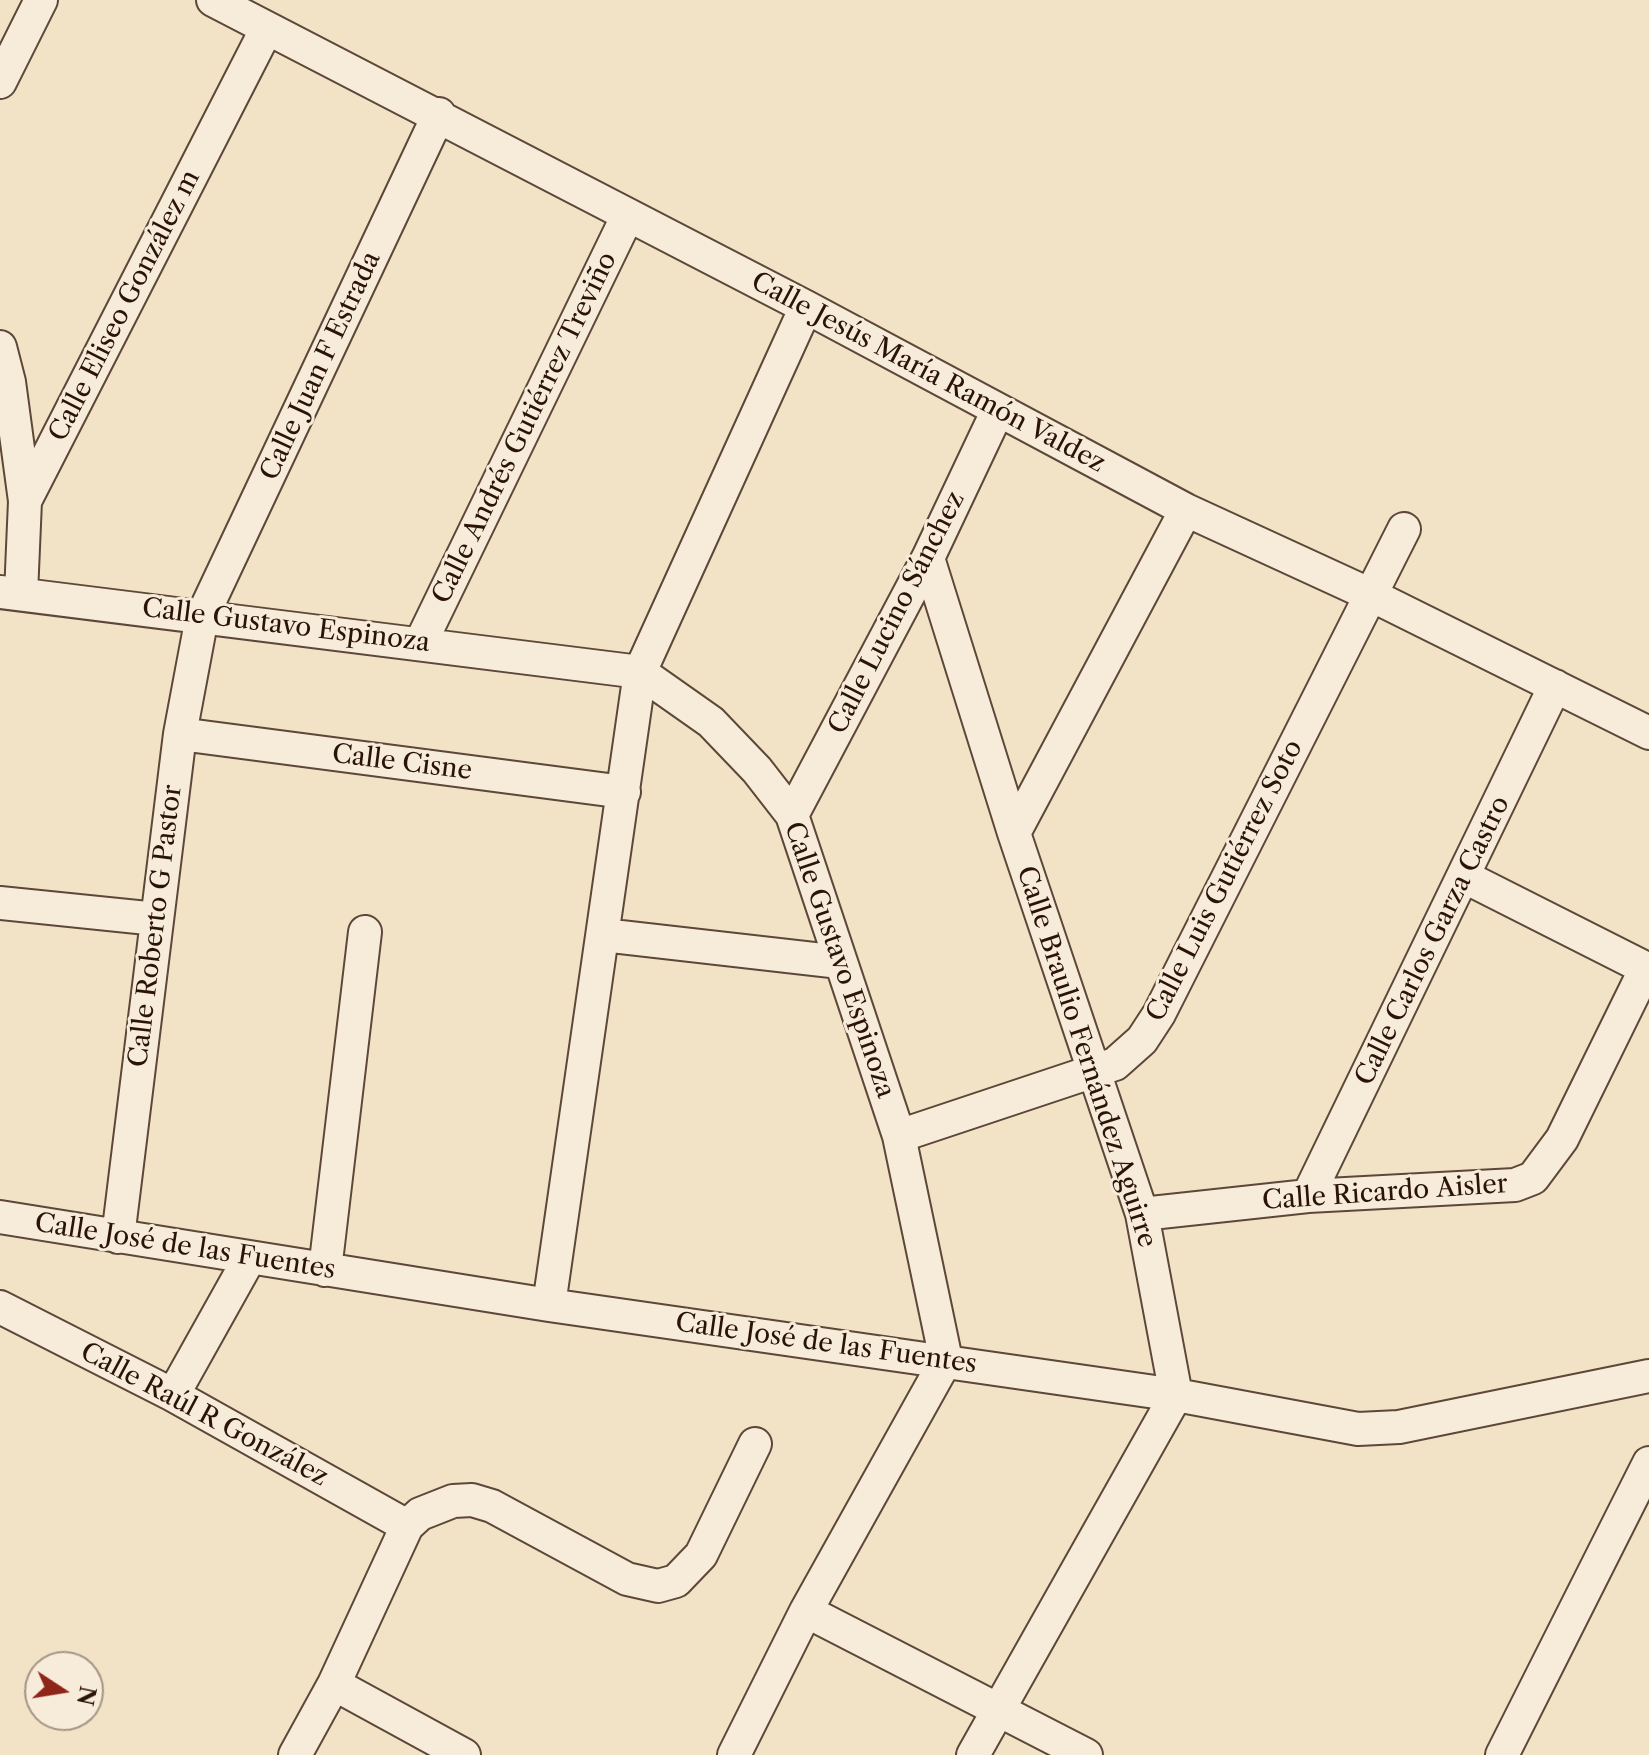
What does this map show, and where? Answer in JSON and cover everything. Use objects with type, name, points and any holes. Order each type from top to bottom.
[{"type":"street","points":[[0,82],[41,0]]},
{"type":"street","name":"Calle Jesús María Ramón Valdez","points":[[213,0],[439,114],[1186,510],[1371,595],[1649,733]]},
{"type":"street","name":"Calle Eliseo González m","points":[[10,593],[25,501],[267,28]]},
{"type":"street","name":"Calle Juan F Estrada","points":[[202,617],[439,114]]},
{"type":"street","name":"Calle Andrés Gutiérrez Treviño","points":[[421,642],[628,215]]},
{"type":"street","points":[[549,1305],[640,672],[806,307]]},
{"type":"street","points":[[0,347],[25,501]]},
{"type":"street","name":"Calle Lucino Sánchez","points":[[792,815],[928,558],[998,410]]},
{"type":"street","points":[[1014,833],[1186,510]]},
{"type":"street","name":"Calle Luis Gutiérrez Soto","points":[[899,1136],[1094,1071],[1127,1055],[1159,1014],[1404,529]]},
{"type":"street","name":"Calle Braulio Fernández Aguirre","points":[[928,558],[1014,833],[1142,1214],[1176,1395]]},
{"type":"street","name":"Calle Gustavo Espinoza","points":[[10,593],[421,642],[640,672],[711,722],[757,770],[792,815],[899,1136],[946,1360]]},
{"type":"street","name":"Calle Roberto G Pastor","points":[[118,1237],[180,734],[202,617]]},
{"type":"street","name":"Calle Carlos Garza Castro","points":[[1308,1196],[1555,686]]},
{"type":"street","name":"Calle Cisne","points":[[180,734],[624,792]]},
{"type":"street","points":[[1465,877],[1648,969]]},
{"type":"street","points":[[0,903],[157,919]]},
{"type":"street","points":[[325,1270],[365,932]]},
{"type":"street","points":[[603,935],[840,962]]},
{"type":"street","name":"Calle Ricardo Aisler","points":[[1142,1214],[1308,1196],[1503,1186],[1533,1178],[1562,1139],[1648,969]]},
{"type":"street","name":"Calle José de las Fuentes","points":[[0,1217],[549,1305],[1176,1395],[1318,1424],[1358,1429],[1399,1427],[1649,1376]]},
{"type":"street","points":[[173,1395],[249,1259]]},
{"type":"street","name":"Calle Raúl R González","points":[[0,1307],[173,1395],[407,1526]]},
{"type":"street","points":[[734,1755],[806,1611],[946,1360]]},
{"type":"street","points":[[973,1755],[1176,1395]]},
{"type":"street","points":[[295,1755],[334,1684],[407,1526],[438,1505],[472,1500],[492,1506],[627,1579],[658,1586],[676,1581],[701,1555],[755,1444]]},
{"type":"street","points":[[1502,1755],[1649,1463]]},
{"type":"street","points":[[806,1611],[1086,1755]]},
{"type":"street","points":[[334,1684],[464,1755]]}]
